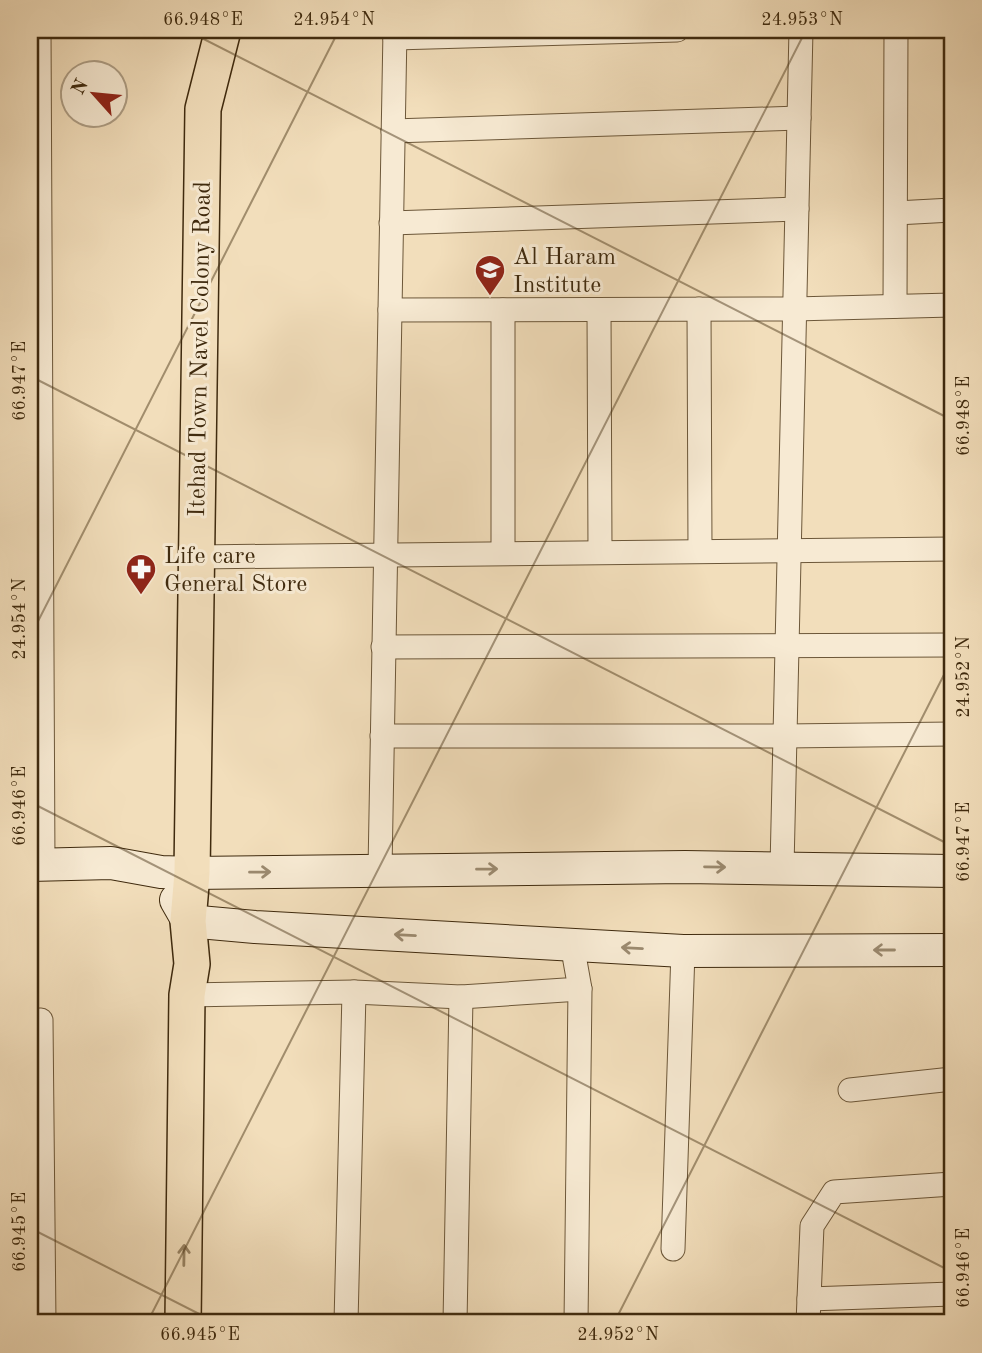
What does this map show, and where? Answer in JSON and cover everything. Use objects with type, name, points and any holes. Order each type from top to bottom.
[{"type":"main road","name":"Itehad Town Navel Colony Road","points":[[207,1323],[196,984],[188,921],[176,872],[196,557],[203,109],[223,30]]},
{"type":"main road","points":[[36,865],[111,863],[176,872],[685,867],[952,871]]},
{"type":"main road","points":[[188,921],[683,951],[952,950]]},
{"type":"main road","name":"Itehad Town Navel Colony Road","points":[[183,1323],[196,984]]},
{"type":"street","points":[[36,865],[35,103],[39,30]]},
{"type":"street","points":[[380,870],[395,34],[677,30]]},
{"type":"street","points":[[782,868],[801,30]]},
{"type":"street","points":[[895,306],[896,30]]},
{"type":"street","points":[[393,131],[799,118]]},
{"type":"street","points":[[391,223],[797,209]]},
{"type":"street","points":[[896,213],[952,210]]},
{"type":"street","points":[[390,310],[794,309],[952,304]]},
{"type":"street","points":[[699,309],[700,551]]},
{"type":"street","points":[[503,310],[503,552]]},
{"type":"street","points":[[599,310],[600,551]]},
{"type":"street","points":[[196,557],[952,549]]},
{"type":"street","points":[[383,648],[952,645]]},
{"type":"street","points":[[382,736],[952,734]]},
{"type":"street","points":[[572,944],[580,989],[576,1323]]},
{"type":"street","points":[[673,1249],[683,951]]},
{"type":"street","points":[[196,984],[461,998],[580,989]]},
{"type":"street","points":[[346,1323],[354,992]]},
{"type":"street","points":[[455,1323],[461,998]]},
{"type":"street","points":[[30,1021],[41,1020],[44,1323]]},
{"type":"street","points":[[850,1090],[952,1079]]},
{"type":"street","points":[[808,1323],[812,1226],[834,1192],[952,1184]]},
{"type":"street","points":[[809,1299],[952,1294]]},
{"type":"place","name":"Al Haram Institute","points":[[490,297]]},
{"type":"place","name":"Life care General Store","points":[[141,596]]}]
